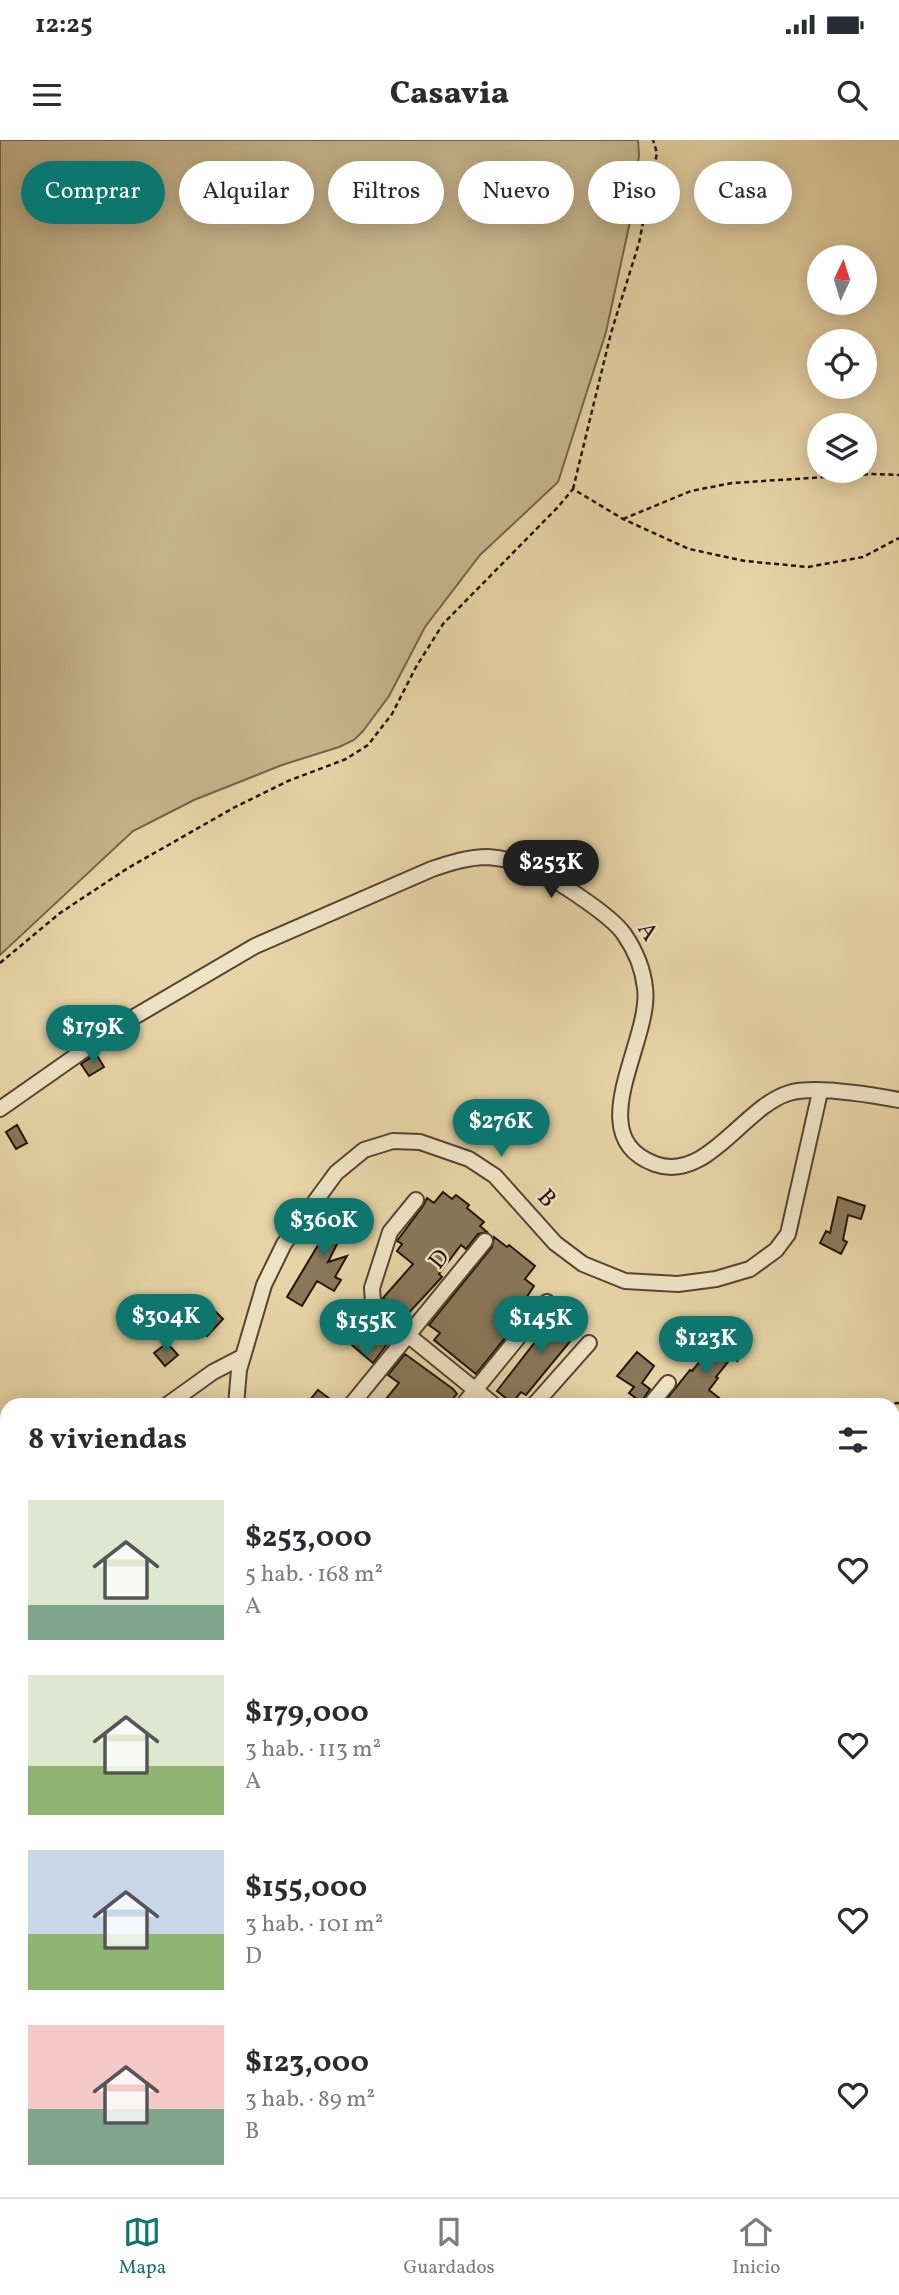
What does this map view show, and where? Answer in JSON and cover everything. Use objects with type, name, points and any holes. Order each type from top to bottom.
[{"type":"street","name":"A","points":[[0,1108],[117,1027],[255,946],[432,869],[459,860],[489,857],[524,865],[601,913],[622,932],[639,961],[646,990],[620,1102],[622,1129],[627,1146],[636,1154],[656,1164],[678,1168],[702,1159],[769,1101],[791,1092],[864,1094],[899,1100]]},
{"type":"street","name":"B","points":[[237,1398],[242,1357],[264,1285],[284,1244],[336,1173],[364,1150],[393,1141],[420,1142],[470,1159],[495,1176],[555,1243],[583,1264],[625,1282],[678,1284],[716,1279],[750,1269],[776,1250],[788,1234],[821,1091]]},
{"type":"street","points":[[416,1200],[390,1231],[372,1288],[373,1302],[409,1336],[485,1398]]},
{"type":"street","name":"D","points":[[357,1398],[485,1241]]},
{"type":"street","points":[[469,1398],[547,1302]]},
{"type":"street","points":[[540,1398],[589,1343]]},
{"type":"street","points":[[177,1398],[212,1372],[242,1357]]},
{"type":"street","points":[[656,1398],[668,1384]]},
{"type":"path","points":[[0,963],[60,913],[128,868],[235,807],[288,781],[346,759],[368,745],[393,714],[416,667],[443,624],[573,489],[611,333],[639,243],[657,153],[653,140]]},
{"type":"path","points":[[623,519],[691,491],[732,483],[873,474],[899,475]]},
{"type":"path","points":[[573,489],[623,519],[690,549],[745,561],[808,567],[863,557],[899,538]]},
{"type":"shaded area","points":[[0,140],[638,140],[638,161],[588,161],[588,224],[630,224],[606,332],[558,482],[480,555],[425,627],[389,696],[354,740],[194,800],[133,831],[0,955]]},
{"type":"building","points":[[96,1054],[104,1067],[89,1076],[81,1064]]},
{"type":"building","points":[[17,1125],[27,1143],[16,1149],[6,1132]]},
{"type":"building","points":[[443,1192],[452,1199],[456,1195],[469,1205],[467,1208],[484,1222],[480,1226],[487,1232],[478,1234],[466,1249],[461,1245],[439,1274],[442,1277],[404,1318],[383,1298],[413,1264],[397,1251],[402,1244],[397,1241],[427,1198],[434,1203]]},
{"type":"building","points":[[838,1197],[865,1206],[861,1219],[848,1215],[843,1240],[847,1242],[841,1254],[820,1243],[826,1231],[830,1233]]},
{"type":"building","points":[[336,1203],[356,1218],[328,1262],[347,1256],[335,1277],[341,1280],[334,1291],[317,1281],[302,1306],[287,1297],[333,1220],[327,1215]]},
{"type":"building","points":[[494,1237],[507,1247],[509,1245],[535,1266],[525,1279],[534,1286],[509,1324],[514,1327],[476,1374],[434,1340],[440,1333],[429,1325],[492,1247]]},
{"type":"building","points":[[208,1304],[223,1319],[207,1336],[191,1320]]},
{"type":"building","points":[[558,1307],[582,1327],[526,1395],[521,1392],[516,1398],[506,1398],[497,1391],[545,1329]]},
{"type":"building","points":[[357,1308],[368,1316],[371,1313],[393,1336],[373,1363],[339,1334]]},
{"type":"building","points":[[723,1337],[732,1343],[736,1338],[748,1348],[737,1361],[732,1357],[716,1377],[718,1378],[709,1390],[719,1398],[668,1398],[690,1370],[692,1371],[716,1342]]},
{"type":"building","points":[[167,1343],[178,1355],[165,1366],[154,1353]]},
{"type":"building","points":[[637,1352],[654,1366],[642,1383],[650,1389],[644,1398],[636,1398],[629,1393],[634,1387],[617,1376]]},
{"type":"building","points":[[405,1354],[457,1394],[453,1398],[387,1398],[399,1383],[388,1375]]},
{"type":"building","points":[[318,1390],[329,1398],[312,1398]]}]
